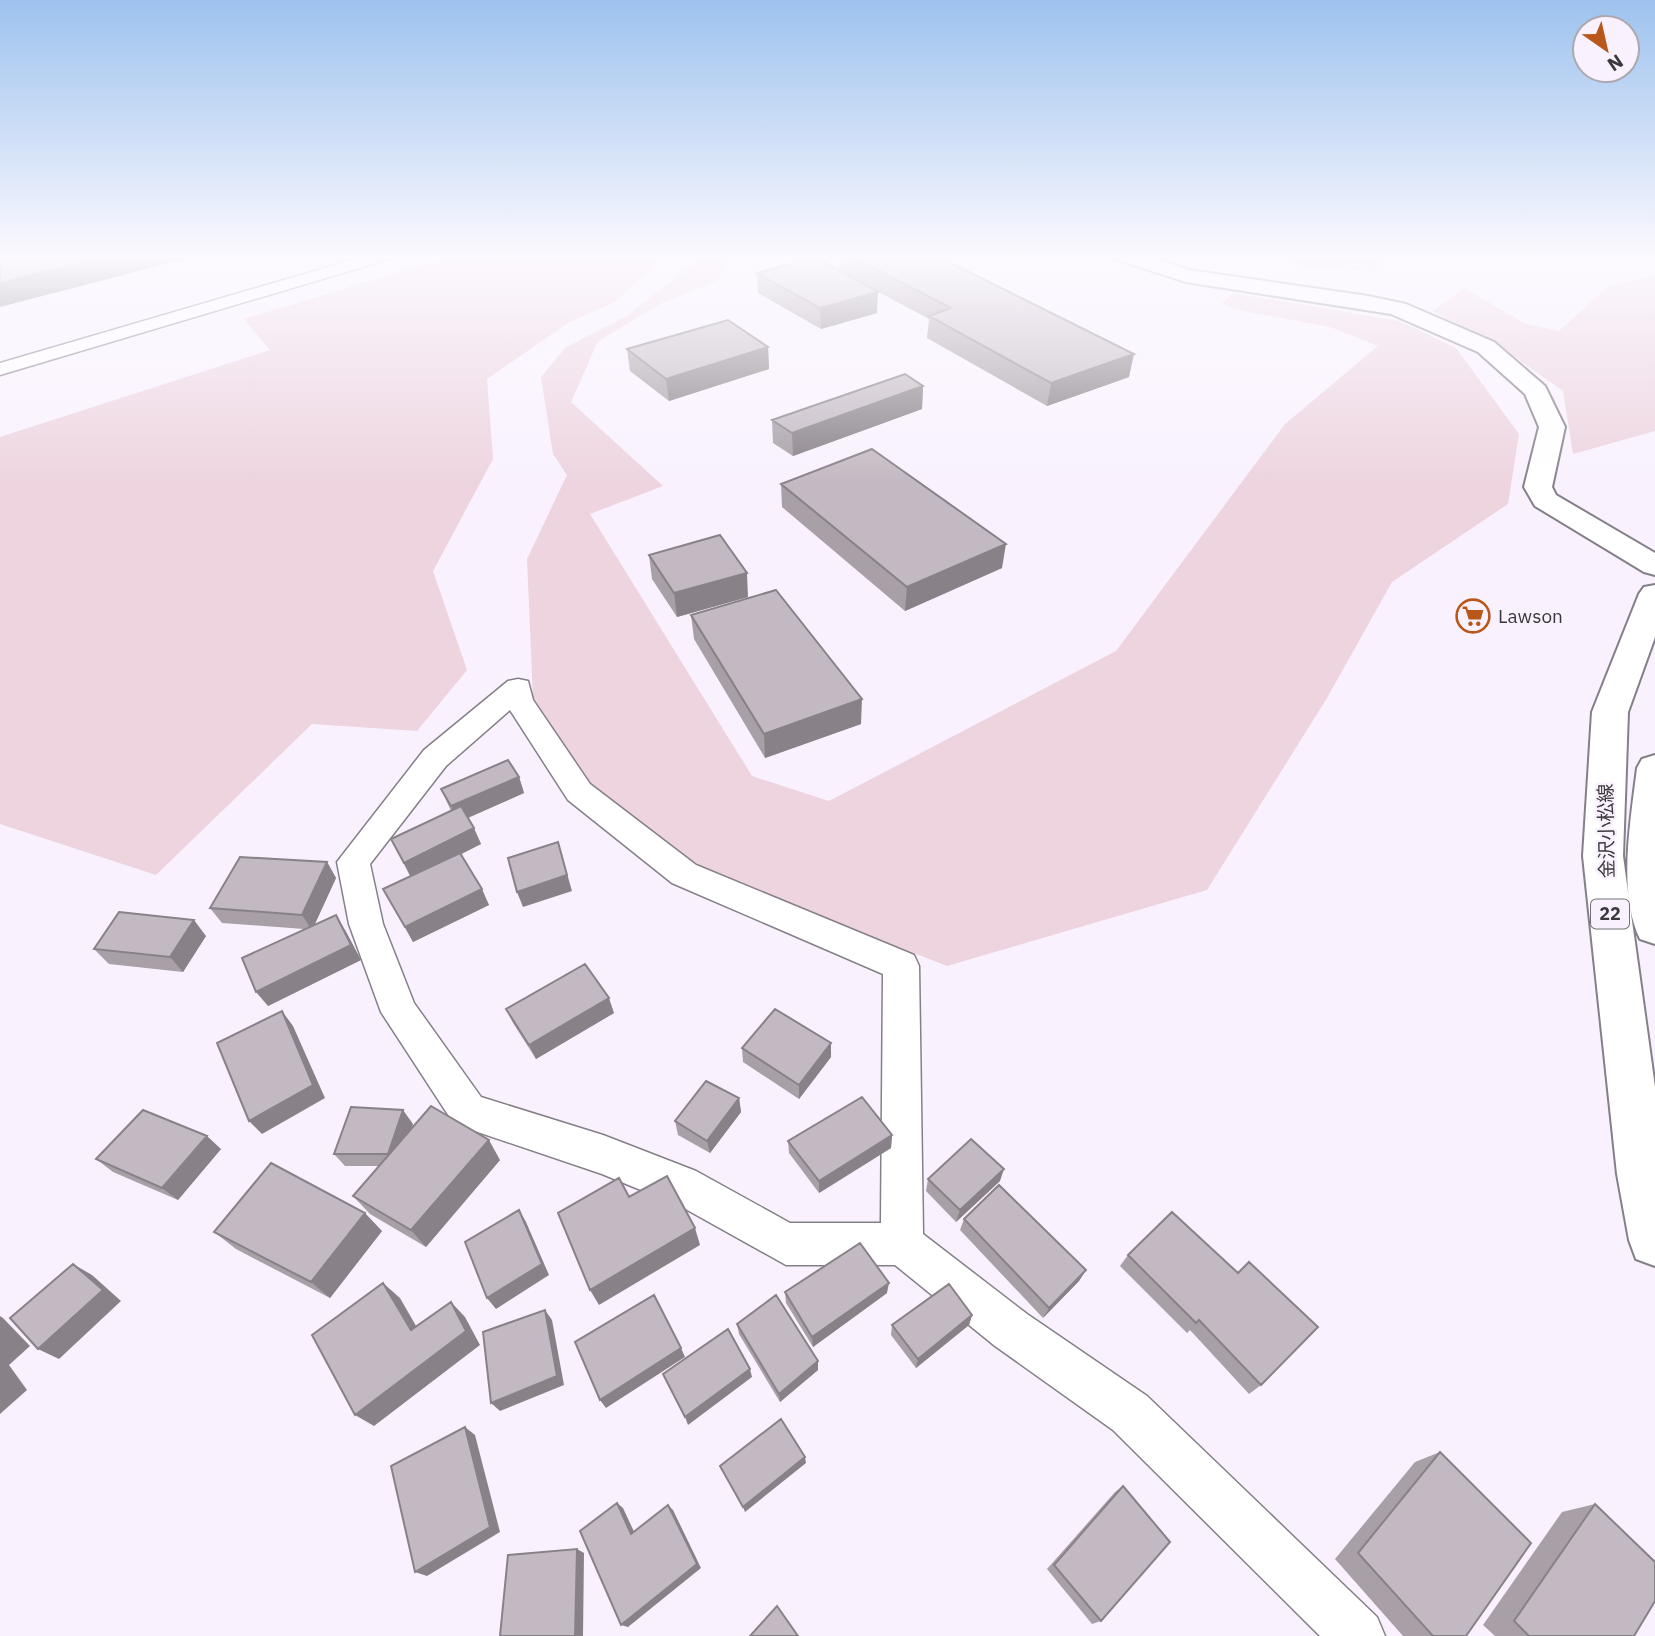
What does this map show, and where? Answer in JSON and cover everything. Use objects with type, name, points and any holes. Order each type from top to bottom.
[{"type":"street","points":[[0,369],[128,331]]},
{"type":"street","points":[[1450,331],[1486,347],[1536,391],[1552,427],[1538,487],[1545,500],[1655,566]]},
{"type":"street","name":"金沢小松線","points":[[1655,594],[1610,712],[1603,856],[1642,1174],[1655,1240]]},
{"type":"street","points":[[902,1244],[901,966],[684,874],[579,792],[519,701],[518,688],[435,758],[353,862],[366,924],[399,1012],[468,1111],[603,1155],[695,1192],[786,1244],[902,1244],[1011,1330],[1130,1413],[1358,1636]]},
{"type":"street","name":"金沢小松線","points":[[1655,768],[1646,856],[1655,928]]},
{"type":"shaded area","points":[[254,331],[556,331],[487,379],[493,459],[433,571],[467,670],[417,731],[312,724],[156,875],[0,824],[0,437],[270,350]]},
{"type":"shaded area","points":[[597,331],[614,331],[598,341],[571,402],[663,486],[590,514],[752,776],[829,801],[1116,651],[1285,424],[1378,346],[1341,331],[1421,331],[1456,348],[1519,434],[1508,504],[1392,582],[1327,698],[1207,890],[947,966],[696,868],[592,785],[533,699],[527,559],[567,475],[553,454],[541,377],[565,348]]},
{"type":"shaded area","points":[[1471,331],[1655,331],[1655,431],[1573,454],[1563,391],[1505,350]]},
{"type":"building","points":[[688,331],[745,331],[768,347],[666,379],[627,349]]},
{"type":"building","points":[[957,331],[1088,331],[1134,354],[1051,383]]},
{"type":"building","points":[[905,374],[923,386],[792,433],[772,420]]},
{"type":"building","points":[[872,449],[1006,544],[907,587],[781,484]]},
{"type":"building","points":[[720,535],[747,573],[674,593],[649,555]]},
{"type":"building","points":[[776,590],[862,699],[764,734],[691,615]]},
{"type":"building","points":[[508,760],[519,777],[451,806],[441,789]]},
{"type":"building","points":[[461,806],[474,828],[404,863],[391,839]]},
{"type":"building","points":[[558,842],[567,875],[517,892],[508,858]]},
{"type":"building","points":[[460,853],[482,889],[405,927],[383,889]]},
{"type":"building","points":[[240,857],[327,862],[302,915],[210,908]]},
{"type":"building","points":[[119,912],[194,920],[170,957],[94,949]]},
{"type":"building","points":[[336,915],[351,945],[256,992],[242,958]]},
{"type":"building","points":[[585,964],[609,998],[529,1045],[506,1009]]},
{"type":"building","points":[[775,1009],[831,1043],[799,1085],[742,1048]]},
{"type":"building","points":[[282,1011],[313,1085],[249,1121],[217,1043]]},
{"type":"building","points":[[706,1081],[739,1098],[707,1141],[675,1121]]},
{"type":"building","points":[[862,1097],[892,1135],[819,1181],[788,1141]]},
{"type":"building","points":[[431,1106],[489,1140],[411,1230],[353,1196]]},
{"type":"building","points":[[351,1107],[403,1110],[388,1154],[334,1154]]},
{"type":"building","points":[[143,1110],[207,1136],[162,1188],[96,1159]]},
{"type":"building","points":[[971,1139],[1004,1169],[960,1210],[928,1179]]},
{"type":"building","points":[[271,1163],[365,1213],[311,1282],[214,1232]]},
{"type":"building","points":[[667,1176],[695,1228],[590,1290],[558,1213],[619,1178],[629,1197]]},
{"type":"building","points":[[999,1185],[1086,1270],[1049,1308],[964,1219]]},
{"type":"building","points":[[519,1210],[542,1264],[487,1298],[465,1242]]},
{"type":"building","points":[[1172,1212],[1238,1273],[1249,1262],[1318,1327],[1261,1385],[1199,1320],[1196,1323],[1128,1255]]},
{"type":"building","points":[[860,1243],[889,1283],[812,1337],[785,1292]]},
{"type":"building","points":[[73,1264],[103,1290],[38,1349],[10,1318]]},
{"type":"building","points":[[383,1283],[411,1330],[451,1302],[466,1331],[355,1415],[312,1335]]},
{"type":"building","points":[[949,1284],[972,1315],[918,1359],[892,1325]]},
{"type":"building","points":[[654,1295],[681,1348],[600,1400],[575,1342]]},
{"type":"building","points":[[776,1295],[818,1361],[779,1394],[737,1324]]},
{"type":"building","points":[[545,1310],[557,1376],[491,1403],[483,1332]]},
{"type":"building","points":[[728,1329],[750,1369],[685,1417],[663,1374]]},
{"type":"building","points":[[781,1419],[805,1457],[743,1507],[720,1466]]},
{"type":"building","points":[[465,1427],[490,1527],[415,1572],[391,1466]]},
{"type":"building","points":[[1440,1452],[1531,1543],[1466,1636],[1433,1636],[1358,1553]]},
{"type":"building","points":[[1123,1486],[1170,1542],[1101,1621],[1054,1565]]},
{"type":"building","points":[[617,1503],[631,1534],[668,1505],[697,1564],[621,1625],[580,1531]]},
{"type":"building","points":[[1595,1504],[1655,1562],[1655,1601],[1634,1636],[1529,1636],[1514,1621]]},
{"type":"building","points":[[577,1549],[575,1636],[500,1636],[508,1555]]},
{"type":"building","points":[[777,1606],[798,1636],[750,1636]]},
{"type":"place","name":"Lawson","points":[[1473,616]]}]
